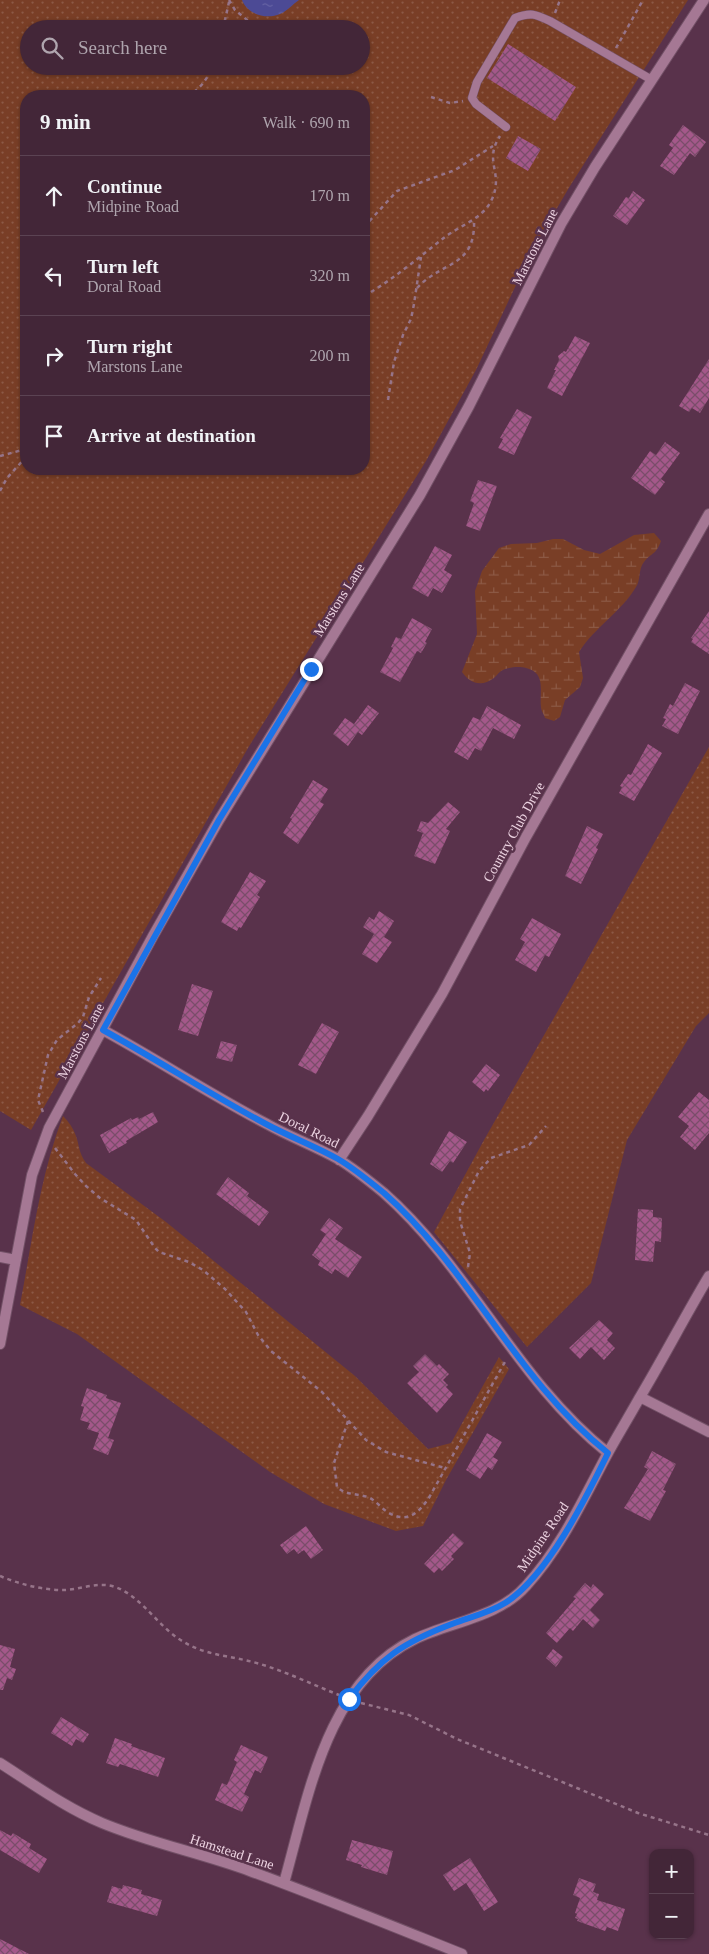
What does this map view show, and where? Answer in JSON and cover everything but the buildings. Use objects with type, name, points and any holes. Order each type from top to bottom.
[{"type":"street","name":"Marstons Lane","points":[[0,1344],[32,1175],[49,1128],[219,820],[420,495],[469,406],[562,224],[595,168],[704,0]]},
{"type":"street","name":"Country Club Drive","points":[[339,1160],[442,994],[526,837],[709,514]]},
{"type":"street","name":"Doral Road","points":[[103,1030],[266,1124],[339,1160],[383,1193],[422,1232],[450,1264],[462,1283],[567,1417],[608,1453]]},
{"type":"street","points":[[0,1256],[16,1260]]},
{"type":"street","name":"Midpine Road","points":[[284,1883],[322,1754],[332,1728],[349,1699],[377,1665],[414,1639],[488,1611],[505,1603],[526,1587],[563,1536],[709,1276]]},
{"type":"street","points":[[640,1397],[709,1432]]},
{"type":"street","name":"Hamstead Lane","points":[[0,1763],[72,1808],[99,1822],[156,1843],[198,1854],[284,1883],[462,1954]]},
{"type":"lane","points":[[506,126],[476,104],[472,98],[477,82],[515,18],[525,14],[535,14],[550,20],[652,80]]},
{"type":"path","points":[[225,20],[229,0]]},
{"type":"path","points":[[229,0],[235,10],[247,20]]},
{"type":"path","points":[[611,56],[643,0]]},
{"type":"path","points":[[197,90],[208,75]]},
{"type":"path","points":[[431,97],[450,103],[472,98]]},
{"type":"path","points":[[370,292],[422,256],[447,235],[481,214],[496,191],[497,184],[492,155],[494,146],[506,126]]},
{"type":"path","points":[[370,220],[397,191],[455,170],[494,146]]},
{"type":"path","points":[[416,289],[430,277],[467,253],[472,242],[474,219]]},
{"type":"path","points":[[388,400],[394,362],[402,335],[411,318],[422,256]]},
{"type":"path","points":[[0,456],[20,451]]},
{"type":"path","points":[[0,491],[6,478],[20,463]]},
{"type":"path","points":[[101,978],[89,997],[83,1017],[74,1027],[57,1040],[48,1055],[38,1100],[56,1150],[86,1186],[100,1198],[136,1220],[159,1252],[189,1262],[203,1270],[225,1289],[246,1312],[258,1334],[271,1351],[322,1392],[366,1440],[386,1452],[445,1468]]},
{"type":"path","points":[[462,1283],[470,1260],[470,1253],[460,1221],[460,1209],[479,1172],[492,1158],[528,1145],[546,1126]]},
{"type":"path","points":[[348,1421],[334,1463],[335,1481],[341,1491],[371,1499],[396,1516],[411,1517],[423,1508],[467,1433],[512,1348]]},
{"type":"green space","points":[[0,0],[688,0],[570,186],[533,249],[476,370],[426,461],[248,748],[31,1130],[0,1111]]},
{"type":"green space","points":[[654,533],[661,541],[656,551],[642,565],[636,587],[579,652],[583,678],[580,687],[565,700],[560,717],[554,721],[545,718],[541,708],[541,684],[533,670],[521,667],[508,668],[485,683],[472,682],[462,672],[477,634],[475,591],[482,571],[499,548],[511,544],[563,539],[584,550],[600,554],[634,535]]},
{"type":"green space","points":[[709,747],[709,1013],[696,1026],[627,1140],[591,1283],[527,1347],[434,1232],[484,1140]]},
{"type":"green space","points":[[63,1116],[74,1130],[80,1152],[86,1163],[166,1222],[355,1376],[428,1449],[451,1443],[499,1357],[509,1369],[446,1480],[423,1526],[396,1531],[324,1504],[270,1472],[77,1334],[20,1305],[42,1186]]},
{"type":"water","points":[[242,0],[299,0],[282,13],[275,16],[263,16],[248,9]]},
{"type":"route","points":[[311,669],[219,820],[153,936],[103,1030],[266,1124],[339,1160],[383,1193],[422,1232],[450,1264],[485,1314],[567,1417],[608,1453],[563,1536],[526,1587],[505,1603],[480,1615],[414,1639],[377,1665],[349,1699]]}]
